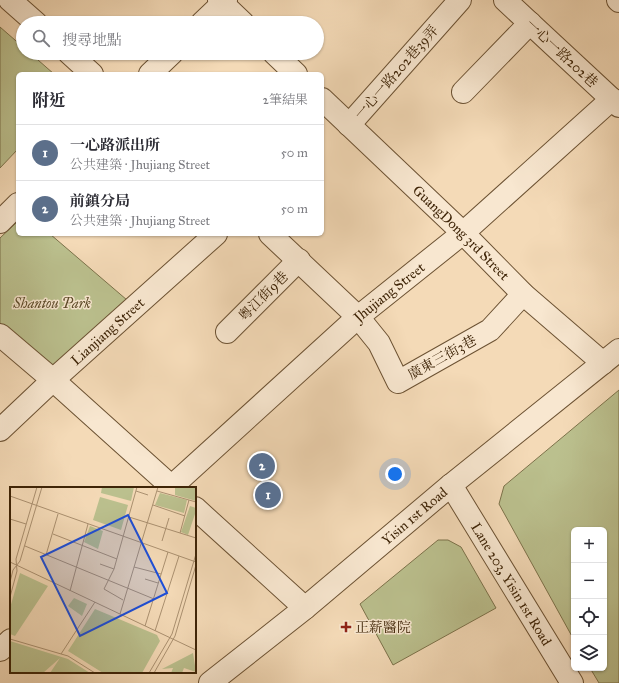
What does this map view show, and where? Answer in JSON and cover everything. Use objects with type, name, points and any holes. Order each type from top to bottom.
[{"type":"street","name":"一心一路202巷39弄","points":[[349,125],[460,0]]},
{"type":"street","name":"一心一路202巷","points":[[505,0],[615,102]]},
{"type":"street","points":[[208,16],[222,1],[236,16]]},
{"type":"street","points":[[17,2],[30,16]]},
{"type":"street","points":[[463,92],[530,23]]},
{"type":"street","points":[[77,60],[90,72]]},
{"type":"street","points":[[152,72],[165,60]]},
{"type":"street","points":[[281,60],[294,72]]},
{"type":"street","name":"GuangDong 3rd Street","points":[[324,101],[463,233],[524,294],[611,357]]},
{"type":"street","name":"Jhujiang Street","points":[[172,487],[358,317],[463,233],[615,102]]},
{"type":"street","points":[[0,222],[16,206]]},
{"type":"street","name":"Lianjiang Street","points":[[0,430],[53,380],[214,236]]},
{"type":"street","points":[[272,236],[358,317]]},
{"type":"street","name":"粵江街9巷","points":[[227,332],[299,260]]},
{"type":"street","name":"廣東三街3巷","points":[[358,317],[379,343],[398,382],[490,330],[524,294]]},
{"type":"street","points":[[0,335],[53,380],[170,487]]},
{"type":"street","name":"Yisin 1st Road","points":[[210,683],[305,608],[451,485],[611,357]]},
{"type":"street","name":"Lane 203, Yisin 1st Road","points":[[451,485],[572,683]]},
{"type":"street","points":[[196,509],[305,608]]},
{"type":"green space","points":[[0,27],[16,41],[16,60],[38,60],[52,72],[16,72],[16,151],[0,168]]},
{"type":"green space","name":"Shantou Park","points":[[16,223],[16,236],[52,236],[127,300],[60,365],[40,364],[0,330],[0,238]]},
{"type":"green space","points":[[619,390],[619,683],[599,683],[592,671],[607,671],[607,527],[571,527],[571,635],[499,504],[504,486]]},
{"type":"green space","points":[[438,540],[448,540],[461,547],[496,608],[393,665],[360,604]]},
{"type":"place","name":"前鎮分局","points":[[262,466]]},
{"type":"place","name":"一心路派出所","points":[[268,495]]},
{"type":"place","name":"正薪醫院","points":[[346,627]]}]
